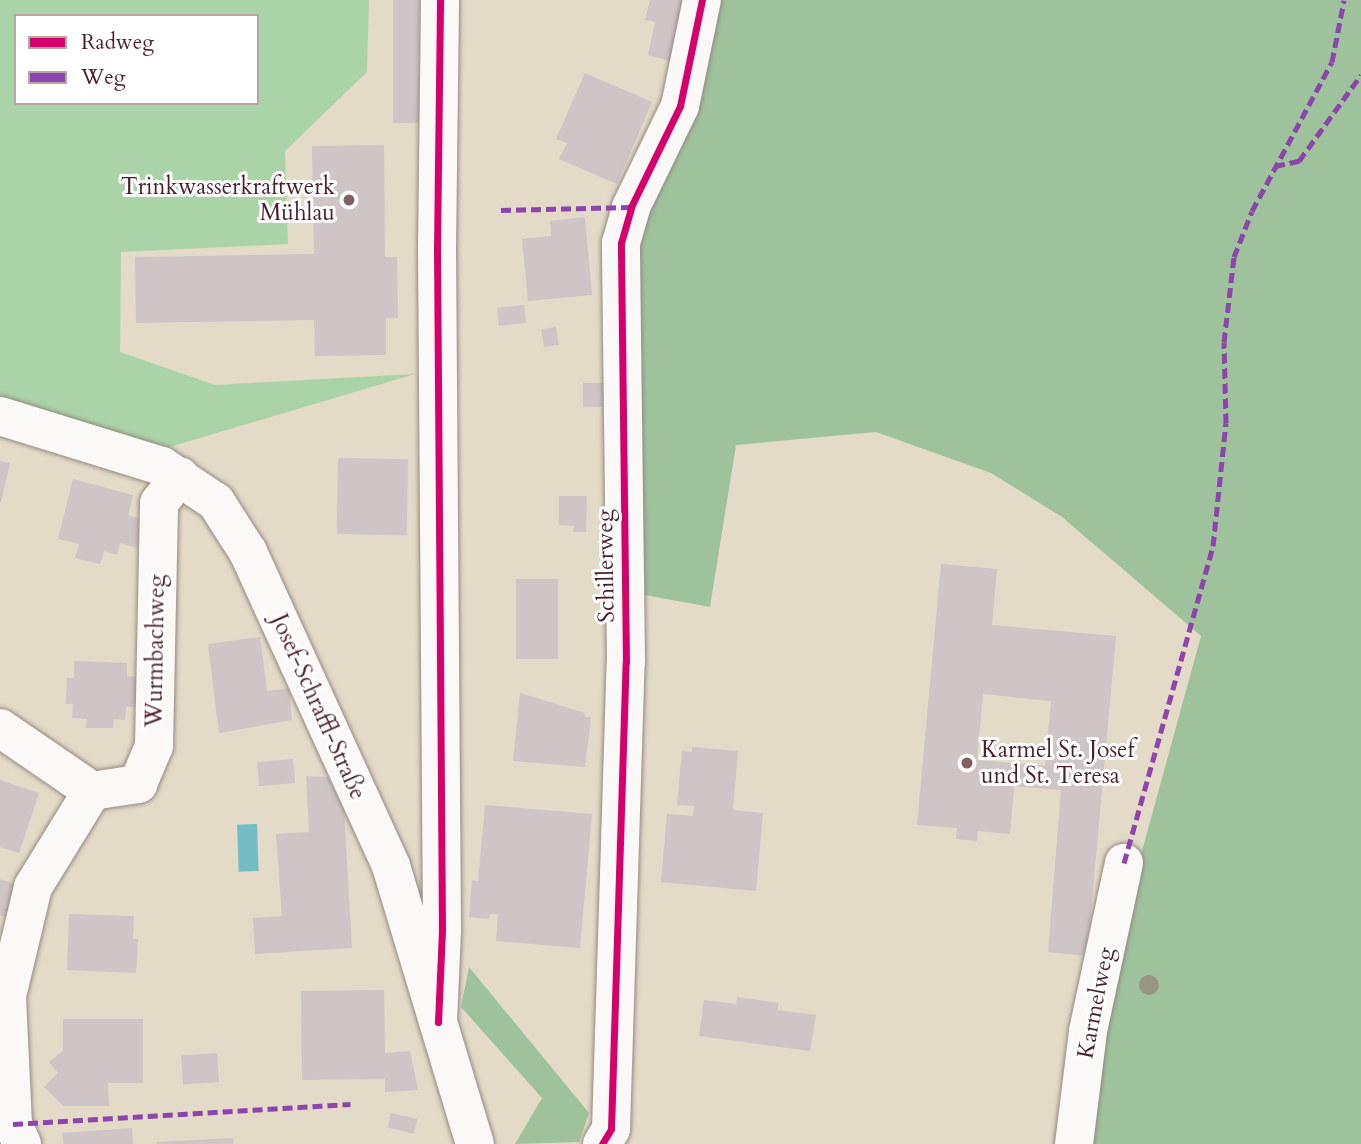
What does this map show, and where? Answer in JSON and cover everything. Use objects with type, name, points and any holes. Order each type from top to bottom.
[{"type":"street","points":[[438,1022],[442,929],[437,249],[440,0]]},
{"type":"street","points":[[440,70],[454,44],[468,0]]},
{"type":"street","name":"Schillerweg","points":[[611,1139],[626,662],[621,243],[631,207],[680,106],[702,0]]},
{"type":"street","name":"Josef-Schraffl-Straße","points":[[0,416],[162,466],[180,475],[215,502],[247,552],[391,866],[475,1144]]},
{"type":"street","name":"Wurmbachweg","points":[[92,791],[138,784],[154,746],[159,502],[180,475]]},
{"type":"street","points":[[0,728],[92,791],[33,887],[8,996],[13,1124],[22,1144]]},
{"type":"street","name":"Karmelweg","points":[[1074,1144],[1088,1031],[1124,863]]},
{"type":"green space","points":[[0,0],[369,0],[367,72],[285,151],[288,244],[121,252],[120,352],[215,385],[415,374],[153,452],[0,403]]},
{"type":"green space","points":[[705,0],[1361,0],[1361,1144],[1091,1144],[1111,964],[1201,636],[1062,517],[991,473],[876,432],[736,445],[710,607],[645,595],[633,221]]},
{"type":"green space","points":[[469,967],[589,1113],[579,1142],[515,1144],[542,1098],[461,1007]]},
{"type":"water","points":[[257,824],[259,871],[239,872],[237,825]]},
{"type":"building","points":[[393,0],[419,0],[419,123],[393,123]]},
{"type":"building","points":[[650,0],[685,0],[670,61],[648,55],[655,22],[645,20]]},
{"type":"building","points":[[585,73],[652,102],[617,184],[559,159],[567,143],[556,139]]},
{"type":"building","name":"Trinkwasserkraftwerk Mühlau","points":[[384,145],[385,257],[397,257],[398,318],[386,318],[386,355],[315,356],[314,320],[136,323],[135,257],[314,254],[312,146]]},
{"type":"building","points":[[585,217],[592,295],[528,301],[522,239],[551,236],[550,221]]},
{"type":"building","points":[[524,305],[526,323],[499,326],[497,308]]},
{"type":"building","points":[[556,327],[559,345],[544,347],[541,329]]},
{"type":"building","points":[[583,383],[604,383],[604,407],[583,407]]},
{"type":"building","points":[[338,458],[408,459],[407,535],[337,534]]},
{"type":"building","points":[[0,461],[10,463],[1,502],[0,502]]},
{"type":"building","points":[[73,479],[133,495],[128,515],[144,520],[144,550],[120,543],[117,555],[104,551],[100,564],[75,558],[79,544],[58,539]]},
{"type":"building","points":[[559,496],[587,496],[586,532],[573,532],[574,526],[559,525]]},
{"type":"building","name":"Karmel St. Josef und St. Teresa","points":[[941,564],[997,569],[992,625],[1116,636],[1087,956],[1048,952],[1061,790],[1014,786],[1010,834],[978,831],[977,841],[956,839],[957,828],[917,825]],"holes":[[[983,694],[1051,701],[1045,766],[977,760]]]},
{"type":"building","points":[[516,579],[558,579],[558,659],[516,659]]},
{"type":"building","points":[[260,637],[267,691],[289,688],[292,720],[219,733],[208,644]]},
{"type":"building","points":[[74,661],[127,663],[127,676],[138,677],[137,707],[126,707],[125,720],[114,719],[113,728],[86,728],[87,719],[72,718],[73,704],[66,704],[67,678],[74,678]]},
{"type":"building","points":[[520,693],[591,717],[585,767],[513,761]]},
{"type":"building","points":[[692,747],[738,751],[733,810],[763,813],[756,891],[661,882],[667,814],[693,816],[694,806],[677,805],[682,751],[692,752]]},
{"type":"building","points":[[293,759],[295,783],[259,786],[257,762]]},
{"type":"building","points":[[306,776],[328,777],[344,809],[352,948],[255,954],[253,918],[282,916],[276,834],[309,832]]},
{"type":"building","points":[[0,780],[39,793],[19,853],[0,847]]},
{"type":"building","points":[[485,805],[592,814],[580,948],[496,941],[498,914],[490,914],[489,919],[469,917],[472,880],[478,881]]},
{"type":"building","points":[[0,879],[26,889],[14,920],[0,915]]},
{"type":"building","points":[[69,914],[134,916],[133,939],[138,939],[136,973],[67,970]]},
{"type":"building","points":[[384,990],[385,1053],[410,1051],[418,1090],[385,1092],[385,1079],[302,1080],[301,991]]},
{"type":"building","points":[[737,997],[779,1003],[777,1010],[816,1015],[810,1051],[699,1036],[704,1000],[736,1004]]},
{"type":"building","points":[[63,1019],[143,1019],[143,1083],[108,1083],[109,1106],[63,1106],[44,1087],[58,1073],[49,1062],[63,1051]]},
{"type":"building","points":[[217,1053],[219,1082],[183,1084],[181,1056]]},
{"type":"building","points":[[391,1113],[417,1119],[414,1134],[388,1128]]},
{"type":"building","points":[[132,1128],[133,1144],[64,1144],[62,1133]]},
{"type":"building","points":[[233,1138],[233,1144],[157,1144],[157,1142]]},
{"type":"marked path","points":[[1124,863],[1213,546],[1226,423],[1224,342],[1234,257],[1252,211],[1332,62],[1344,0]]},
{"type":"marked path","points":[[1275,166],[1299,161],[1361,75]]},
{"type":"marked path","points":[[501,210],[631,207]]},
{"type":"marked path","points":[[13,1124],[350,1104]]},
{"type":"cycle path","points":[[438,1022],[442,929],[437,249],[440,0]]},
{"type":"cycle path","points":[[602,1144],[611,1129],[626,662],[621,243],[631,207],[680,106],[702,0]]},
{"type":"place","name":"Trinkwasserkraftwerk Mühlau","points":[[349,200]]},
{"type":"place","name":"Karmel St. Josef und St. Teresa","points":[[967,763]]}]
